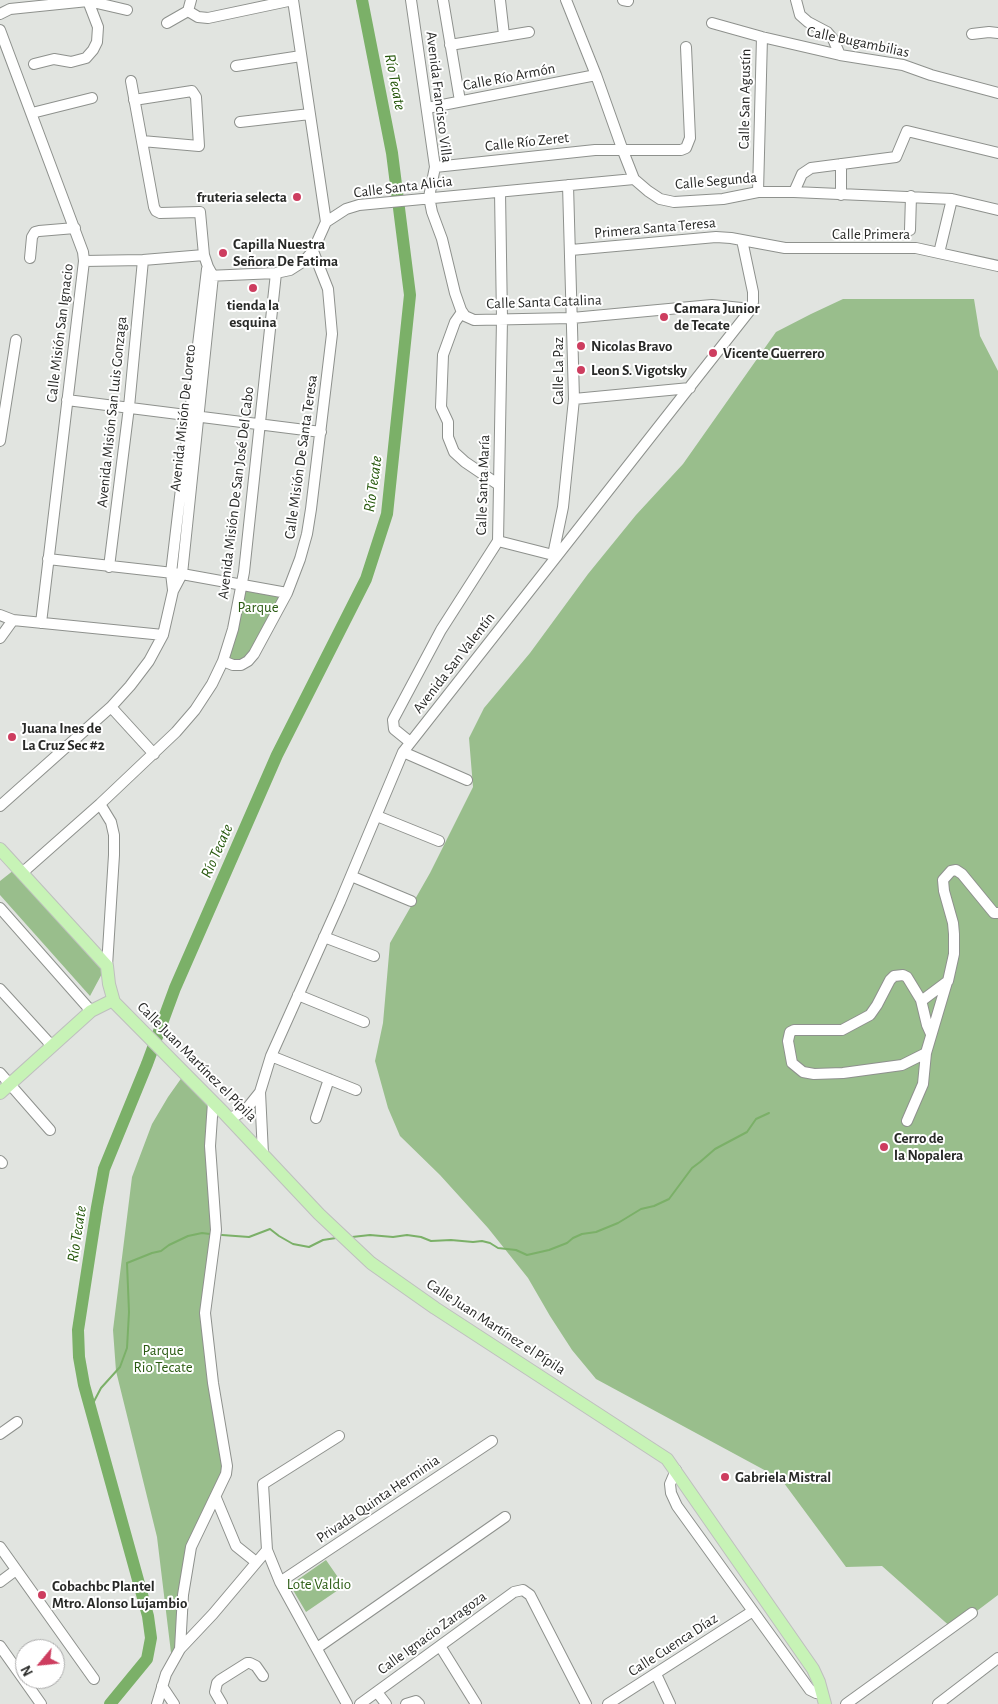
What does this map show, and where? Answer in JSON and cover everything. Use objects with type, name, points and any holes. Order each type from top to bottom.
[{"type":"main road","points":[[0,849],[107,966],[113,1000],[91,1011],[5,1088]]},
{"type":"main road","name":"Calle Juan Martínez el Pípila","points":[[113,1000],[319,1214],[371,1263],[435,1308],[667,1459],[807,1661],[817,1677],[824,1698]]},
{"type":"street","points":[[167,23],[188,11],[192,0]]},
{"type":"street","points":[[188,11],[198,17],[208,18],[294,0],[326,222],[313,251],[298,266],[290,270],[276,273],[209,273]]},
{"type":"street","name":"Avenida Francisco Villa","points":[[411,0],[435,167],[429,197]]},
{"type":"street","points":[[443,0],[460,101]]},
{"type":"street","points":[[500,0],[504,36]]},
{"type":"street","name":"Calle Segunda","points":[[566,0],[634,179],[648,192],[660,199],[674,202],[723,198],[758,192],[794,192],[952,199],[998,210]]},
{"type":"street","points":[[796,0],[800,15],[808,22],[827,32],[833,39],[840,55]]},
{"type":"street","points":[[34,64],[54,59],[72,62],[86,58],[93,50],[97,42],[98,27],[88,1]]},
{"type":"street","points":[[0,14],[10,9],[88,1],[127,10]]},
{"type":"street","name":"Calle Bugambilias","points":[[712,23],[840,55],[903,65],[930,75],[998,93]]},
{"type":"street","name":"Calle Misión San Ignacio","points":[[0,30],[75,228],[84,261],[41,622]]},
{"type":"street","points":[[450,45],[529,32]]},
{"type":"street","points":[[972,34],[998,32]]},
{"type":"street","name":"Calle San Agustín","points":[[758,192],[762,37]]},
{"type":"street","name":"Calle Río Zeret","points":[[435,167],[595,150],[677,152],[686,148],[690,138],[686,48]]},
{"type":"street","points":[[236,66],[301,56]]},
{"type":"street","name":"Calle Río Armón","points":[[427,108],[596,75]]},
{"type":"street","points":[[130,81],[142,141],[197,146],[200,144],[196,97],[192,91],[134,100]]},
{"type":"street","points":[[32,113],[92,98]]},
{"type":"street","points":[[240,122],[310,114]]},
{"type":"street","points":[[794,192],[798,180],[805,170],[896,157],[907,131],[998,154]]},
{"type":"street","name":"Avenida Misión De Loreto","points":[[142,141],[156,211],[160,213],[200,212],[204,255],[209,273],[176,574]]},
{"type":"street","points":[[841,164],[841,195]]},
{"type":"street","name":"Calle Santa Alicia","points":[[326,222],[346,209],[359,205],[634,179]]},
{"type":"street","name":"Calle La Paz","points":[[555,556],[563,507],[574,399],[568,185]]},
{"type":"street","name":"Calle Santa María","points":[[410,742],[394,729],[393,720],[441,630],[498,541],[502,319],[500,192]]},
{"type":"street","points":[[910,230],[911,196]]},
{"type":"street","points":[[429,197],[462,312],[455,322],[443,355],[441,407],[448,422],[448,437],[454,452],[465,462],[499,485]]},
{"type":"street","points":[[939,252],[952,199]]},
{"type":"street","points":[[30,258],[32,237],[39,230],[75,228]]},
{"type":"street","name":"Primera Santa Teresa","points":[[571,250],[716,237],[742,240]]},
{"type":"street","points":[[742,240],[753,292],[751,309]]},
{"type":"street","name":"Calle Primera","points":[[742,240],[785,248],[916,248],[998,266]]},
{"type":"street","name":"Calle Misión De Santa Teresa","points":[[223,661],[233,665],[241,665],[254,654],[287,593],[307,534],[332,334],[332,317],[328,289],[313,251]]},
{"type":"street","points":[[84,261],[143,260],[204,255]]},
{"type":"street","name":"Avenida Misión San Luis Gonzaga","points":[[109,567],[129,407],[143,260]]},
{"type":"street","name":"Avenida Misión De San José Del Cabo","points":[[22,873],[100,804],[176,732],[195,710],[212,684],[223,661],[233,629],[244,572],[276,273]]},
{"type":"street","name":"Calle Santa Catalina","points":[[462,312],[470,320],[572,318],[712,305],[751,309]]},
{"type":"street","name":"Avenida San Valentín","points":[[263,1154],[260,1092],[271,1056],[351,876],[403,752],[555,556],[751,309]]},
{"type":"street","points":[[0,441],[16,340]]},
{"type":"street","points":[[574,399],[690,388]]},
{"type":"street","points":[[67,400],[321,432]]},
{"type":"street","points":[[498,541],[555,556]]},
{"type":"street","points":[[48,559],[176,574],[287,593]]},
{"type":"street","points":[[0,806],[110,707],[150,661],[163,635],[176,574]]},
{"type":"street","points":[[0,615],[13,620],[163,635]]},
{"type":"street","points":[[0,638],[13,620]]},
{"type":"street","points":[[110,707],[154,754]]},
{"type":"street","points":[[403,752],[467,780]]},
{"type":"street","points":[[100,804],[111,822],[114,836],[107,966]]},
{"type":"street","points":[[377,816],[439,842]]},
{"type":"street","points":[[907,1121],[923,1084],[926,1053],[948,981],[954,954],[953,923],[944,891],[943,880],[951,871],[956,870],[962,874],[994,914],[998,913]]},
{"type":"street","points":[[351,876],[411,901]]},
{"type":"street","points":[[0,908],[91,1011]]},
{"type":"street","points":[[324,937],[374,956]]},
{"type":"street","points":[[926,1053],[902,1065],[860,1071],[814,1074],[803,1072],[792,1063],[788,1041],[792,1030],[842,1030],[870,1015],[894,976],[903,975],[921,1000],[931,1034]]},
{"type":"street","points":[[921,1000],[948,981]]},
{"type":"street","points":[[0,988],[52,1046]]},
{"type":"street","points":[[298,995],[364,1022]]},
{"type":"street","points":[[271,1056],[356,1090]]},
{"type":"street","points":[[0,1073],[5,1088],[50,1130]]},
{"type":"street","points":[[316,1118],[328,1079]]},
{"type":"street","points":[[229,1119],[248,1107],[260,1092]]},
{"type":"street","points":[[180,1649],[183,1595],[191,1547],[216,1498],[226,1474],[227,1466],[205,1320],[205,1304],[216,1230],[210,1146],[213,1102]]},
{"type":"street","points":[[0,1434],[17,1422]]},
{"type":"street","points":[[339,1436],[263,1484],[267,1550],[280,1582],[347,1704]]},
{"type":"street","name":"Privada Quinta Herminia","points":[[280,1582],[492,1441]]},
{"type":"street","points":[[676,1470],[670,1484],[671,1493],[677,1506],[810,1690],[824,1698]]},
{"type":"street","points":[[216,1498],[236,1546],[256,1562]]},
{"type":"street","points":[[317,1648],[505,1517]]},
{"type":"street","points":[[0,1547],[94,1679]]},
{"type":"street","points":[[157,1704],[170,1665],[180,1649],[213,1614],[267,1550]]},
{"type":"street","points":[[0,1582],[16,1570]]},
{"type":"street","name":"Calle Ignacio Zaragoza","points":[[360,1704],[514,1592],[523,1590],[530,1595],[586,1704]]},
{"type":"street","name":"Calle Cuenca Díaz","points":[[608,1704],[753,1611]]},
{"type":"street","points":[[846,1704],[972,1613]]},
{"type":"street","points":[[0,1646],[41,1704]]},
{"type":"street","points":[[440,1646],[476,1704]]},
{"type":"street","points":[[938,1704],[998,1658]]},
{"type":"street","points":[[222,1704],[216,1692],[217,1683],[220,1680],[250,1663],[256,1666],[263,1676]]},
{"type":"street","points":[[656,1674],[670,1704]]},
{"type":"street","points":[[162,1686],[174,1704]]},
{"type":"street","points":[[378,1692],[386,1704]]},
{"type":"street","points":[[406,1704],[416,1701],[419,1704]]},
{"type":"green space","points":[[843,299],[974,299],[980,336],[998,371],[998,1595],[953,1629],[882,1566],[846,1567],[781,1479],[596,1379],[572,1350],[528,1278],[488,1228],[440,1175],[400,1136],[388,1108],[375,1061],[383,1023],[390,943],[430,873],[473,787],[469,738],[484,708],[530,653],[588,574],[636,515],[683,464],[776,332]]},
{"type":"green space","name":"Parque","points":[[243,584],[287,591],[243,668],[225,658]]},
{"type":"green space","points":[[14,870],[105,968],[90,996],[0,895],[0,881]]},
{"type":"green space","name":"Parque Rio Tecate","points":[[185,1073],[217,1106],[212,1129],[219,1216],[208,1294],[226,1462],[196,1531],[180,1635],[172,1661],[157,1537],[116,1371],[113,1330],[132,1177],[152,1124]]},
{"type":"green space","name":"Lote Valdio","points":[[326,1560],[344,1586],[306,1612],[290,1585]]},
{"type":"waterway","name":"Río Tecate","points":[[110,1704],[147,1659],[151,1638],[148,1616],[84,1385],[79,1357],[78,1330],[104,1169],[147,1064],[175,988],[277,755],[366,579],[387,514],[410,295],[392,153],[362,0]]},
{"type":"waterway","points":[[352,1237],[407,1235],[431,1241],[482,1241],[498,1248],[516,1250],[527,1255],[549,1250],[567,1243],[582,1234],[596,1232],[618,1223],[641,1209],[654,1206],[669,1199],[692,1168],[715,1149],[747,1132],[756,1119],[769,1113]]},
{"type":"waterway","points":[[222,1235],[249,1237],[270,1229],[293,1244],[309,1247],[323,1240],[336,1238]]},
{"type":"waterway","points":[[91,1407],[101,1388],[120,1367],[127,1348],[129,1312],[127,1263],[161,1251],[188,1236],[202,1233],[210,1234]]},
{"type":"place","name":"fruteria selecta","points":[[297,197]]},
{"type":"place","name":"Capilla Nuestra Señora De Fatima","points":[[223,253]]},
{"type":"place","name":"tienda la esquina","points":[[253,288]]},
{"type":"place","name":"Camara Junior de Tecate","points":[[664,317]]},
{"type":"place","name":"Nicolas Bravo","points":[[581,346]]},
{"type":"place","name":"Vicente Guerrero","points":[[713,353]]},
{"type":"place","name":"Leon S. Vigotsky","points":[[581,370]]},
{"type":"place","name":"Juana Ines de La Cruz Sec #2","points":[[12,737]]},
{"type":"place","name":"Cerro de la Nopalera","points":[[884,1147]]},
{"type":"place","name":"Gabriela Mistral","points":[[725,1477]]},
{"type":"place","name":"Cobachbc Plantel Mtro. Alonso Lujambio","points":[[42,1595]]}]
